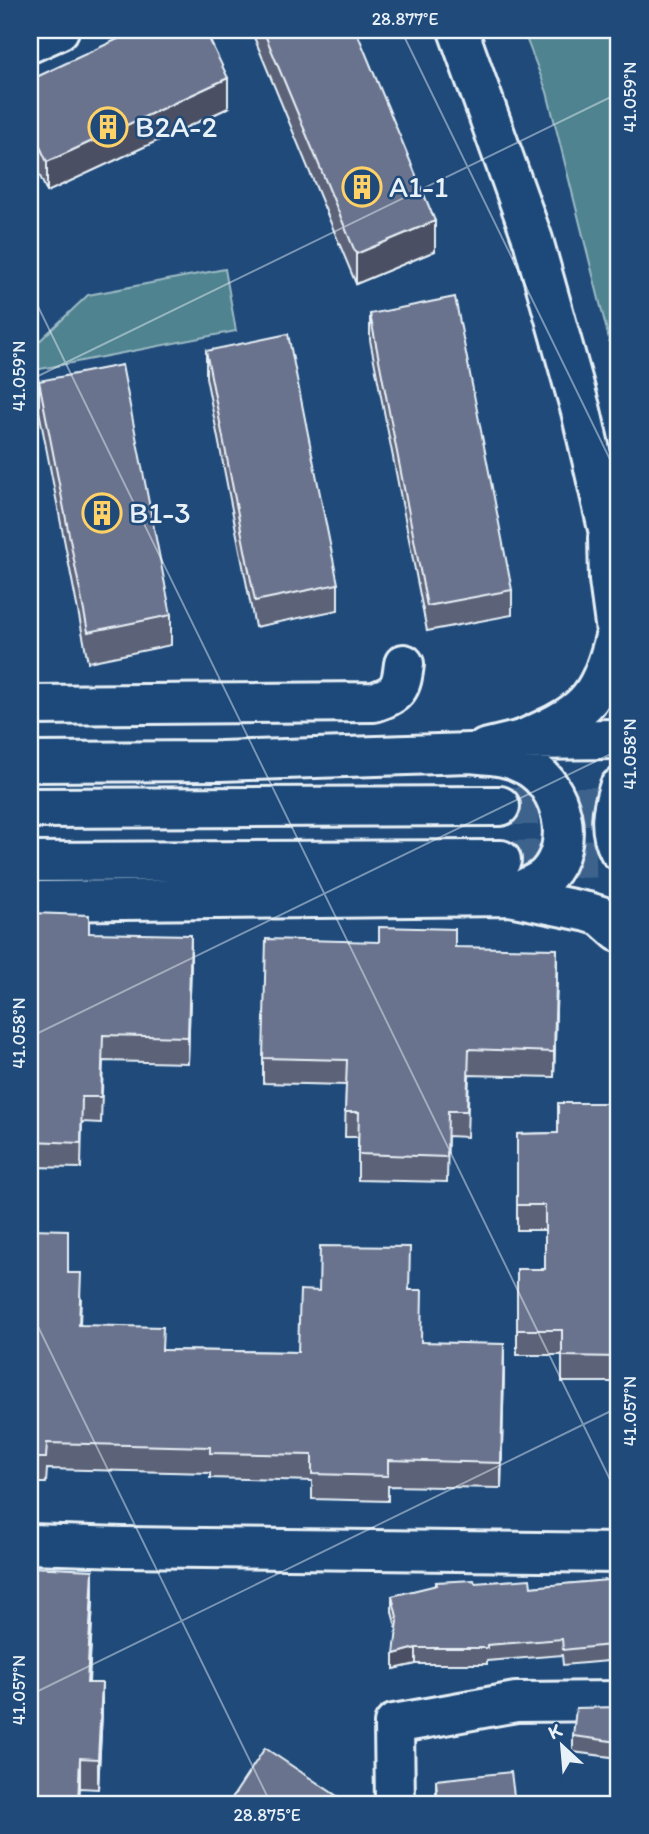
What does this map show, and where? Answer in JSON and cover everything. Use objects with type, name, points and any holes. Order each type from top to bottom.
[{"type":"main road","points":[[30,43],[59,30]]},
{"type":"main road","points":[[458,30],[533,240],[581,411],[608,529],[619,564]]},
{"type":"main road","points":[[469,753],[522,740],[561,723],[590,700],[617,645],[609,580],[608,529]]},
{"type":"main road","points":[[30,705],[374,702],[391,696],[401,685],[404,664]]},
{"type":"main road","points":[[522,740],[619,738]]},
{"type":"main road","points":[[30,762],[220,761],[469,753],[508,757],[530,767],[554,790],[562,819],[563,845],[546,876],[509,896]]},
{"type":"main road","points":[[619,788],[612,809],[614,839],[619,850]]},
{"type":"main road","points":[[30,808],[500,806]]},
{"type":"main road","points":[[30,862],[501,860]]},
{"type":"main road","points":[[30,901],[509,896],[601,916],[619,932]]},
{"type":"main road","points":[[30,1544],[619,1553]]},
{"type":"main road","points":[[395,1804],[394,1724],[516,1702],[619,1701]]},
{"type":"green space","points":[[523,30],[619,30],[619,379],[547,92]]},
{"type":"green space","points":[[225,269],[236,331],[30,371],[30,350],[88,295]]},
{"type":"building","name":"B2A-2","points":[[137,30],[205,30],[228,78],[47,162],[30,125],[30,80]]},
{"type":"building","name":"A1-1","points":[[263,30],[356,30],[435,221],[356,254]]},
{"type":"building","points":[[455,297],[512,590],[427,606],[370,314]]},
{"type":"building","points":[[288,334],[338,584],[255,601],[206,351]]},
{"type":"building","name":"B1-3","points":[[122,365],[171,615],[88,632],[39,381]]},
{"type":"building","points":[[30,913],[89,915],[89,933],[191,935],[188,1037],[103,1035],[101,1097],[82,1097],[81,1143],[30,1141]]},
{"type":"building","points":[[379,927],[455,929],[455,947],[557,949],[554,1052],[469,1049],[467,1111],[448,1111],[447,1157],[358,1154],[359,1112],[345,1112],[347,1060],[263,1058],[266,939],[379,942]]},
{"type":"building","points":[[558,1103],[619,1103],[619,1357],[562,1356],[562,1330],[517,1330],[517,1269],[545,1269],[545,1205],[517,1205],[517,1134],[558,1133]]},
{"type":"building","points":[[30,1229],[68,1230],[68,1273],[81,1273],[79,1325],[163,1327],[162,1350],[298,1352],[300,1290],[319,1291],[320,1246],[410,1247],[409,1290],[422,1290],[421,1342],[504,1344],[501,1463],[388,1460],[388,1476],[312,1474],[312,1455],[210,1453],[210,1447],[47,1443],[46,1458],[30,1458]]},
{"type":"building","points":[[30,1567],[93,1570],[87,1683],[102,1683],[98,1759],[80,1758],[78,1804],[30,1804]]},
{"type":"building","points":[[530,1579],[531,1587],[619,1579],[619,1644],[563,1650],[562,1639],[487,1645],[487,1648],[416,1648],[394,1654],[398,1621],[392,1596],[437,1585],[436,1582],[474,1580],[475,1583]]},
{"type":"building","points":[[619,1707],[619,1742],[573,1736],[576,1708]]},
{"type":"building","points":[[265,1748],[349,1804],[228,1804]]},
{"type":"building","points":[[511,1772],[515,1804],[438,1804],[436,1780]]},
{"type":"tunnel","points":[[500,806],[619,806]]},
{"type":"tunnel","points":[[501,860],[619,858]]},
{"type":"place","name":"B2A-2","points":[[108,127]]},
{"type":"place","name":"A1-1","points":[[362,187]]},
{"type":"place","name":"B1-3","points":[[102,513]]}]
